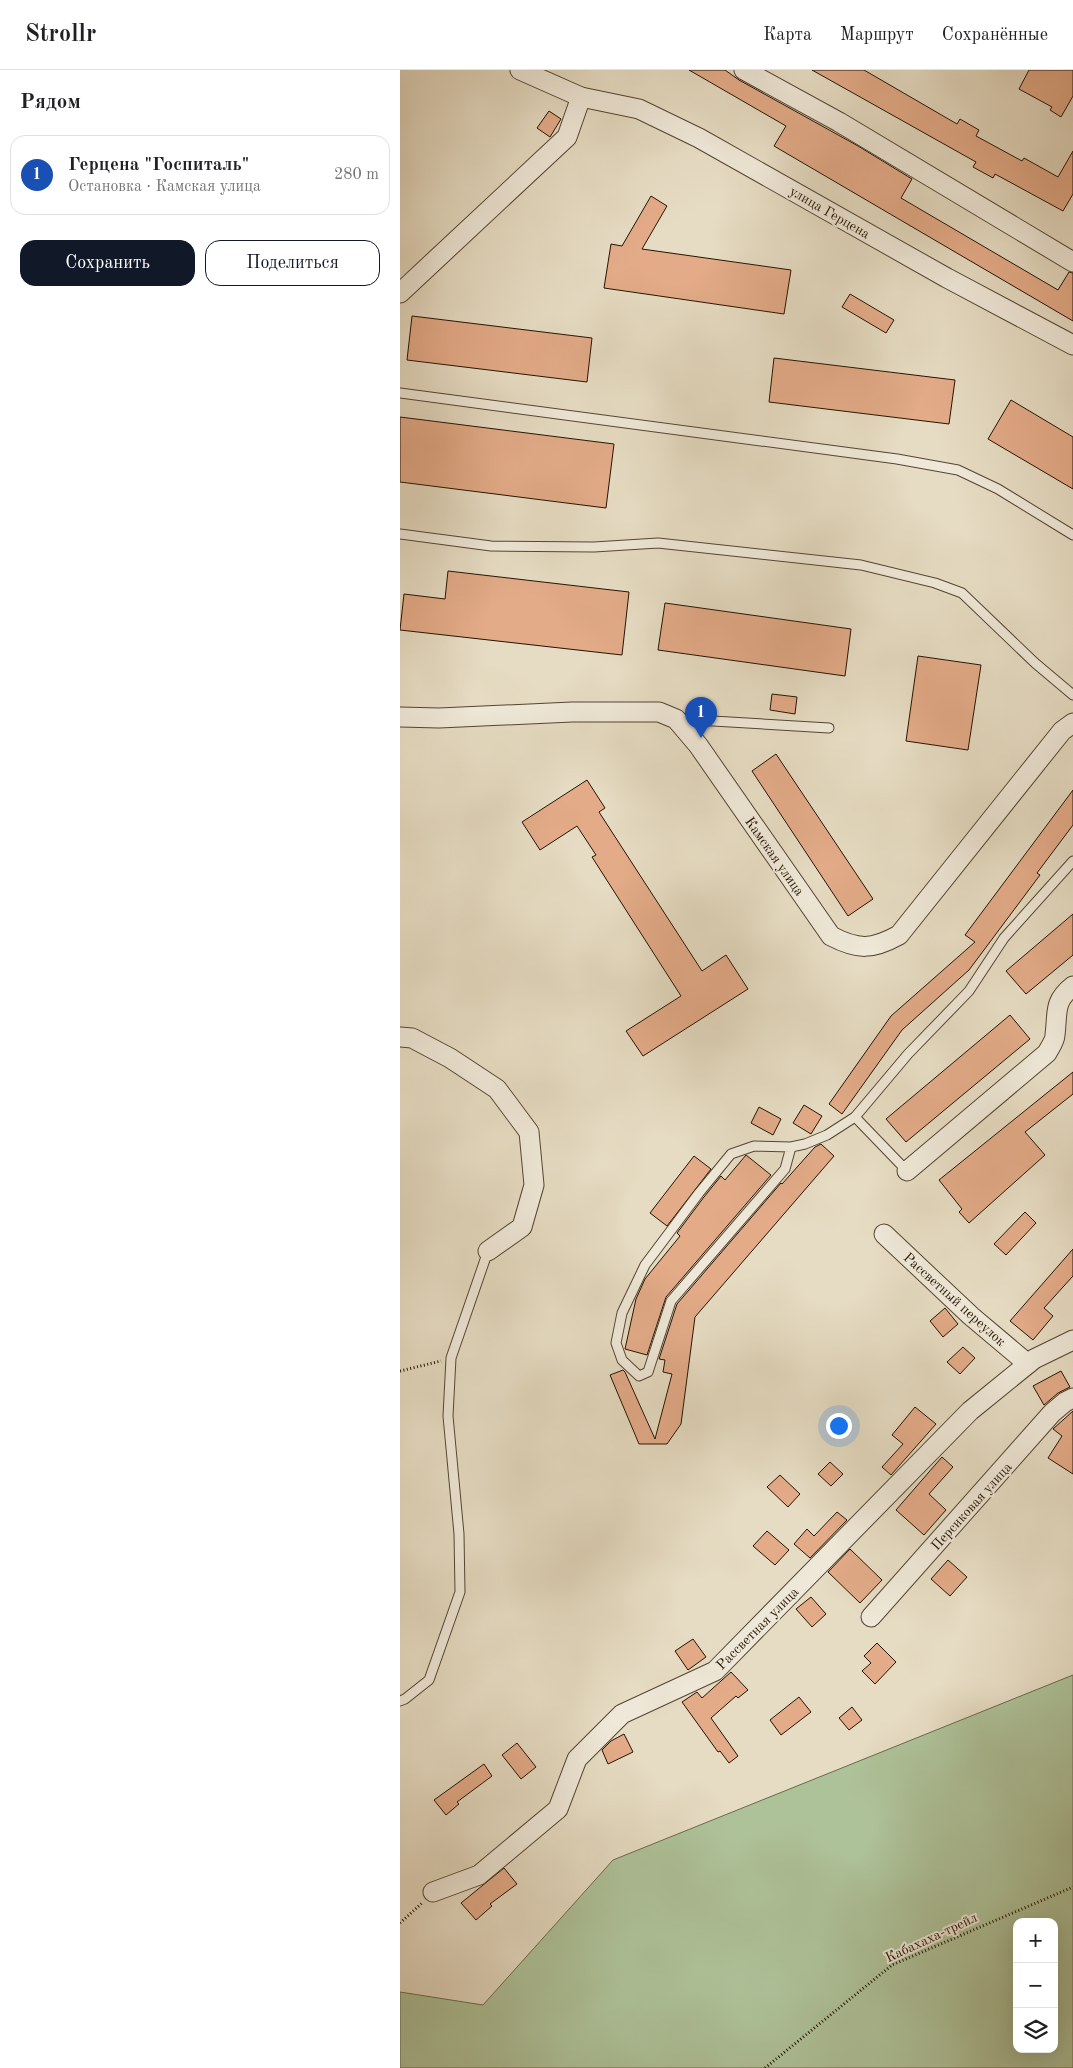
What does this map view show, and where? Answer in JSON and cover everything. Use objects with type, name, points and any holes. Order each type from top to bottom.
[{"type":"street","points":[[744,70],[839,122],[1073,262]]},
{"type":"street","name":"улица Герцена","points":[[530,72],[581,97],[639,109],[698,138],[947,278],[1073,345]]},
{"type":"street","points":[[400,293],[567,137],[581,97]]},
{"type":"street","points":[[400,717],[439,718],[572,712],[659,712],[676,719]]},
{"type":"street","name":"Камская улица","points":[[676,719],[698,745],[831,936],[850,946],[868,947],[882,945],[899,935],[1062,732],[1073,723]]},
{"type":"street","points":[[907,1171],[1047,1053],[1055,1037],[1056,1012],[1062,994],[1073,986]]},
{"type":"street","points":[[400,1037],[412,1038],[450,1058],[497,1089],[529,1132],[534,1185],[522,1227],[488,1251]]},
{"type":"street","name":"Рассветный переулок","points":[[884,1234],[971,1316],[1028,1364]]},
{"type":"street","name":"Рассветная улица","points":[[433,1892],[479,1875],[558,1809],[578,1759],[622,1714],[715,1671],[970,1411],[1028,1364],[1073,1340]]},
{"type":"street","name":"Персиковая улица","points":[[872,1617],[1052,1414],[1065,1402],[1073,1398]]},
{"type":"lane","points":[[400,393],[897,459],[958,470],[998,489],[1073,536]]},
{"type":"lane","points":[[400,534],[491,546],[594,547],[658,543],[861,565],[935,583],[962,594],[1035,663],[1073,694]]},
{"type":"lane","points":[[676,719],[829,728]]},
{"type":"lane","points":[[791,1148],[785,1169],[671,1301],[648,1372],[639,1376],[622,1360],[616,1342],[622,1313],[645,1265],[731,1154],[754,1146],[791,1148],[827,1135],[854,1117],[908,1054],[969,991],[1004,938],[1073,861]]},
{"type":"lane","points":[[854,1117],[907,1171]]},
{"type":"lane","points":[[400,1701],[429,1680],[460,1592],[459,1534],[448,1416],[450,1358],[488,1251]]},
{"type":"path","points":[[400,1371],[450,1358]]},
{"type":"path","name":"Кабахаха-трейл","points":[[765,2068],[892,1965],[1073,1887]]},
{"type":"path","points":[[401,1921],[433,1892]]},
{"type":"green space","points":[[1073,1675],[1073,2068],[400,2068],[400,1992],[483,2005],[613,1860]]},
{"type":"building","points":[[689,70],[725,70],[739,80],[858,146],[912,179],[901,198],[1058,290],[1069,272],[1073,273],[1073,321],[774,146],[786,126]]},
{"type":"building","points":[[812,70],[864,70],[957,124],[960,119],[979,130],[976,136],[1022,161],[1024,158],[1058,177],[1073,151],[1073,194],[1063,211],[995,174],[993,178],[973,167],[976,162]]},
{"type":"building","points":[[1029,70],[1073,70],[1073,96],[1061,117],[1050,110],[1052,107],[1019,89]]},
{"type":"building","points":[[549,111],[561,119],[550,137],[537,128]]},
{"type":"building","points":[[651,196],[667,206],[642,249],[791,270],[784,314],[604,288],[611,244],[622,246]]},
{"type":"building","points":[[850,294],[894,320],[886,333],[842,307]]},
{"type":"building","points":[[412,316],[592,338],[587,382],[407,360]]},
{"type":"building","points":[[774,358],[955,380],[949,424],[769,402]]},
{"type":"building","points":[[1011,400],[1073,437],[1073,489],[988,439]]},
{"type":"building","points":[[400,417],[614,444],[606,508],[400,482]]},
{"type":"building","points":[[448,571],[629,592],[622,655],[400,630],[404,594],[445,599]]},
{"type":"building","points":[[665,603],[851,629],[845,676],[658,650]]},
{"type":"building","points":[[918,656],[981,665],[968,750],[906,741]]},
{"type":"building","points":[[772,694],[797,697],[795,714],[770,710]]},
{"type":"building","points":[[776,754],[873,899],[848,916],[752,771]]},
{"type":"building","points":[[587,780],[605,808],[599,812],[702,971],[726,955],[748,989],[643,1056],[626,1031],[681,996],[592,857],[596,855],[577,826],[540,850],[522,822]]},
{"type":"building","points":[[1073,790],[1073,825],[1037,873],[1040,875],[969,970],[902,1030],[842,1114],[829,1104],[891,1016],[975,942],[965,935]]},
{"type":"building","points":[[1073,914],[1073,955],[1026,994],[1006,971]]},
{"type":"building","points":[[1010,1015],[1030,1039],[906,1142],[886,1119]]},
{"type":"building","points":[[1073,1072],[1073,1094],[1025,1132],[1045,1155],[969,1223],[959,1212],[962,1209],[939,1180]]},
{"type":"building","points":[[804,1105],[822,1116],[811,1134],[793,1123]]},
{"type":"building","points":[[759,1107],[781,1119],[773,1135],[751,1123]]},
{"type":"building","points":[[821,1144],[834,1156],[695,1317],[681,1424],[667,1444],[639,1444],[610,1375],[623,1370],[625,1372],[655,1439],[672,1374],[663,1372],[665,1360],[659,1359],[677,1304],[781,1183],[815,1147]]},
{"type":"building","points":[[746,1155],[771,1175],[666,1297],[647,1355],[625,1349],[636,1299],[645,1279],[680,1236],[677,1233],[721,1176],[725,1180]]},
{"type":"building","points":[[694,1156],[711,1169],[667,1226],[650,1213]]},
{"type":"building","points":[[1025,1212],[1036,1223],[1006,1255],[994,1244]]},
{"type":"building","points":[[1073,1249],[1073,1276],[1044,1308],[1053,1316],[1033,1340],[1010,1321]]},
{"type":"building","points":[[945,1308],[958,1324],[943,1337],[930,1321]]},
{"type":"building","points":[[963,1347],[975,1358],[960,1374],[947,1362]]},
{"type":"building","points":[[1061,1371],[1070,1387],[1058,1393],[1044,1405],[1033,1386]]},
{"type":"building","points":[[915,1407],[936,1424],[891,1475],[882,1467],[903,1444],[892,1435]]},
{"type":"building","points":[[1073,1411],[1073,1474],[1048,1458],[1062,1436],[1053,1429]]},
{"type":"building","points":[[942,1457],[953,1467],[929,1494],[946,1510],[924,1535],[896,1510]]},
{"type":"building","points":[[830,1462],[843,1474],[831,1486],[818,1474]]},
{"type":"building","points":[[780,1475],[800,1494],[788,1507],[767,1487]]},
{"type":"building","points":[[837,1512],[847,1520],[810,1558],[794,1544],[807,1529],[814,1536]]},
{"type":"building","points":[[767,1531],[789,1550],[775,1565],[753,1546]]},
{"type":"building","points":[[850,1549],[882,1580],[860,1603],[828,1572]]},
{"type":"building","points":[[948,1560],[967,1577],[950,1596],[931,1579]]},
{"type":"building","points":[[811,1597],[826,1614],[812,1627],[796,1609]]},
{"type":"building","points":[[693,1639],[706,1657],[688,1670],[675,1651]]},
{"type":"building","points":[[877,1643],[896,1662],[875,1684],[862,1671],[871,1663],[864,1656]]},
{"type":"building","points":[[731,1672],[748,1690],[738,1698],[736,1696],[711,1718],[738,1756],[729,1763],[720,1751],[718,1752],[682,1702],[697,1692],[702,1698]]},
{"type":"building","points":[[799,1697],[811,1712],[781,1735],[770,1720]]},
{"type":"building","points":[[852,1707],[862,1720],[849,1730],[839,1718]]},
{"type":"building","points":[[624,1734],[633,1752],[608,1764],[602,1750],[611,1741]]},
{"type":"building","points":[[517,1743],[536,1767],[521,1779],[502,1755]]},
{"type":"building","points":[[484,1764],[492,1776],[457,1802],[459,1804],[446,1815],[434,1800]]},
{"type":"building","points":[[504,1868],[517,1884],[490,1904],[492,1906],[476,1920],[461,1903]]},
{"type":"place","name":"Герцена \"Госпиталь\"","points":[[701,738]]}]
